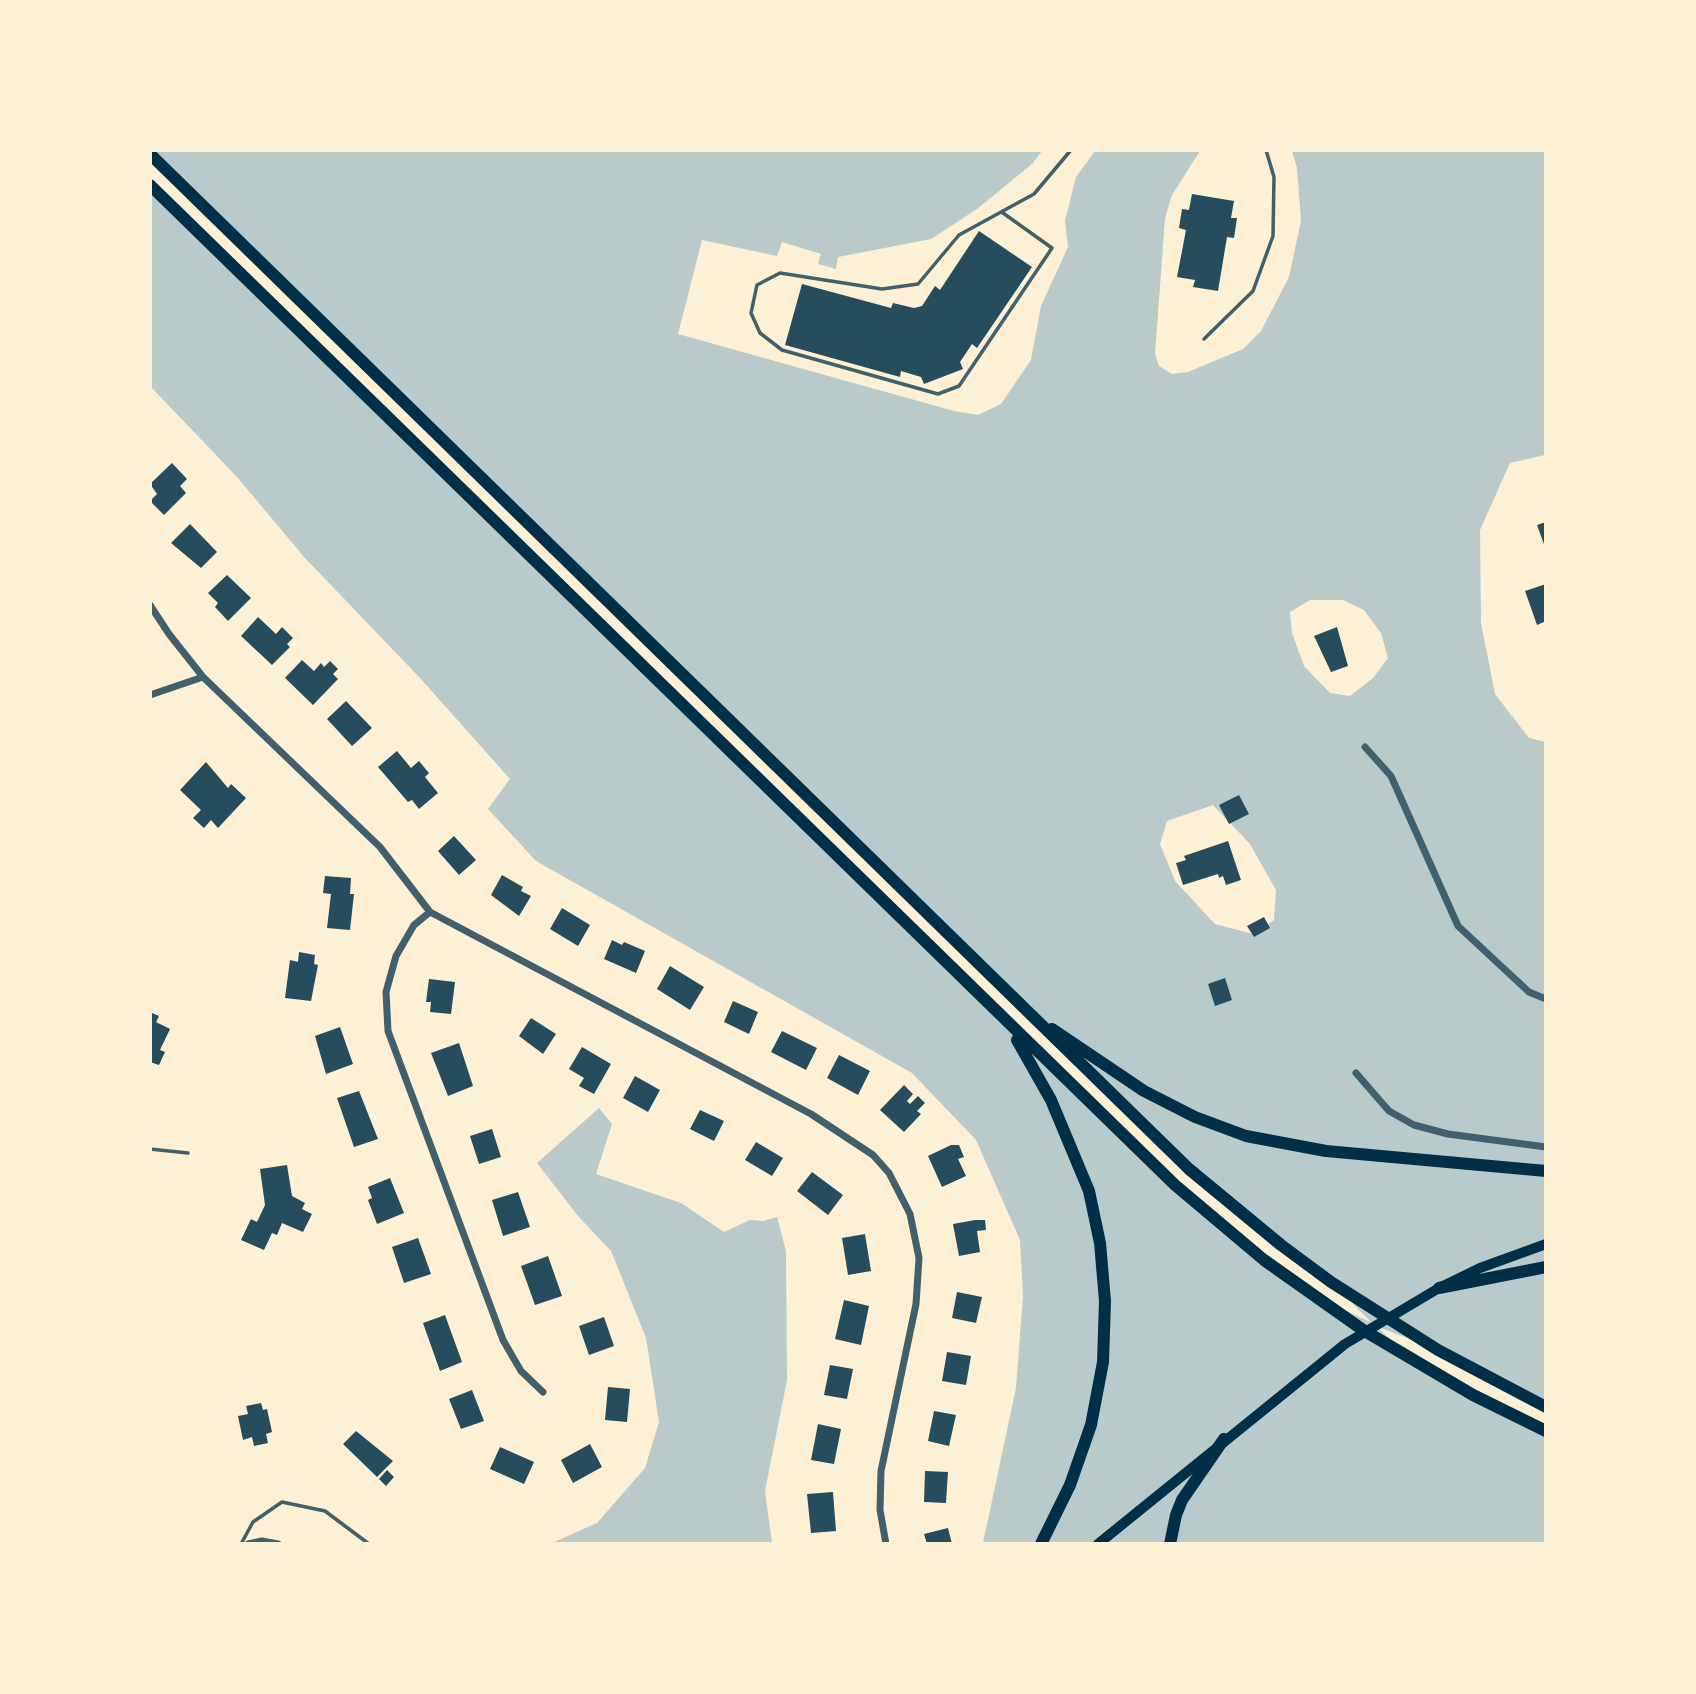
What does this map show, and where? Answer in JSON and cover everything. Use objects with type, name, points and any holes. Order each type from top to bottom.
[{"type":"highway","points":[[150,155],[1189,1169],[1281,1245],[1331,1282],[1438,1350],[1545,1406]]},
{"type":"highway","points":[[150,185],[1175,1185],[1311,1294],[1417,1364],[1545,1433]]},
{"type":"highway","points":[[1022,1008],[1144,1091],[1195,1117],[1246,1136],[1326,1151],[1545,1171]]},
{"type":"highway","points":[[1008,1025],[1051,1100],[1078,1161],[1095,1217],[1104,1280],[1103,1362],[1091,1426],[1070,1485],[1041,1544]]},
{"type":"highway","points":[[1439,1288],[1545,1267]]},
{"type":"highway","points":[[1170,1544],[1182,1500],[1224,1439]]},
{"type":"main road","points":[[1097,1544],[1345,1344],[1439,1288],[1545,1244]]},
{"type":"street","points":[[150,605],[203,677],[380,846],[430,912],[811,1114],[873,1155],[889,1173],[910,1214],[919,1258],[916,1304],[881,1471],[880,1510],[886,1544]]},
{"type":"street","points":[[150,695],[203,677]]},
{"type":"street","points":[[1365,747],[1391,776],[1458,926],[1513,978],[1530,992],[1545,999]]},
{"type":"street","points":[[430,912],[414,925],[396,956],[386,992],[388,1031],[503,1340],[521,1371],[543,1392]]},
{"type":"street","points":[[1356,1073],[1389,1111],[1414,1125],[1448,1134],[1545,1147]]},
{"type":"street","points":[[248,1544],[262,1541],[278,1544]]},
{"type":"lane","points":[[1003,213],[1052,248],[959,386],[938,394],[782,350],[760,333],[751,313],[757,285],[780,273],[882,289],[918,284],[960,235],[1034,194],[1071,150]]},
{"type":"lane","points":[[1204,340],[1253,291],[1273,236],[1275,177],[1266,150]]},
{"type":"lane","points":[[150,1149],[188,1153]]},
{"type":"lane","points":[[241,1544],[253,1522],[282,1502],[325,1511],[369,1544]]},
{"type":"lane","points":[[1110,1544],[1115,1529]]},
{"type":"shaded area","points":[[151,151],[1042,151],[1032,164],[977,209],[931,239],[838,257],[836,269],[818,264],[821,254],[782,242],[777,256],[702,240],[678,334],[954,411],[978,415],[1001,404],[1031,360],[1041,306],[1068,247],[1065,221],[1076,177],[1095,151],[1200,151],[1172,195],[1165,218],[1155,354],[1159,366],[1172,374],[1188,372],[1243,349],[1261,331],[1289,277],[1301,221],[1297,168],[1292,151],[1545,151],[1545,455],[1510,463],[1480,530],[1481,623],[1495,694],[1529,738],[1545,742],[1545,1407],[1438,1350],[1376,1326],[1417,1364],[1545,1436],[1545,1543],[983,1543],[1016,1388],[1023,1296],[1020,1240],[976,1140],[912,1073],[536,861],[488,809],[510,779],[420,678],[305,558],[237,477],[151,387],[150,185],[1132,1146],[1311,1294],[1372,1323],[1331,1282],[1233,1206]],"holes":[[[1310,600],[1343,600],[1364,610],[1381,633],[1388,658],[1373,678],[1350,696],[1330,693],[1304,666],[1292,633],[1290,612]],[[1213,805],[1250,844],[1276,890],[1274,920],[1253,934],[1215,924],[1175,881],[1160,844],[1167,821]]]},
{"type":"shaded area","points":[[599,1108],[612,1124],[596,1174],[681,1203],[724,1232],[750,1220],[763,1221],[777,1217],[786,1251],[787,1380],[765,1491],[772,1543],[552,1543],[597,1523],[645,1468],[659,1422],[646,1338],[611,1251],[578,1216],[537,1163]]},
{"type":"building","points":[[1192,194],[1234,201],[1231,218],[1237,218],[1234,238],[1227,237],[1218,291],[1193,287],[1195,280],[1177,277],[1186,230],[1179,228],[1182,209],[1189,210]]},
{"type":"building","points":[[979,231],[1032,267],[977,348],[972,344],[960,362],[963,369],[924,384],[921,377],[901,371],[900,377],[785,345],[802,284],[891,308],[893,303],[914,308],[922,306],[935,286],[940,290]]},
{"type":"building","points":[[172,463],[187,479],[180,486],[186,493],[164,515],[150,501],[157,494],[150,484]]},
{"type":"building","points":[[1546,522],[1546,547],[1545,547],[1537,525]]},
{"type":"building","points":[[190,524],[217,552],[201,568],[171,543]]},
{"type":"building","points":[[227,575],[251,598],[228,621],[215,607],[218,603],[208,593]]},
{"type":"building","points":[[1546,584],[1546,621],[1537,625],[1525,591]]},
{"type":"building","points":[[258,617],[276,634],[282,627],[293,638],[287,644],[290,647],[272,665],[241,636]]},
{"type":"building","points":[[1337,627],[1348,666],[1331,672],[1314,636]]},
{"type":"building","points":[[302,660],[314,671],[321,663],[324,667],[330,661],[338,669],[333,674],[338,679],[313,705],[285,678]]},
{"type":"building","points":[[346,701],[372,728],[352,746],[327,719]]},
{"type":"building","points":[[397,751],[411,768],[419,761],[429,773],[425,777],[438,793],[419,809],[412,800],[408,802],[378,767]]},
{"type":"building","points":[[206,762],[228,788],[231,784],[246,798],[218,828],[211,820],[204,828],[193,818],[201,810],[180,790]]},
{"type":"building","points":[[1239,795],[1249,814],[1229,824],[1219,805]]},
{"type":"building","points":[[454,836],[476,860],[459,875],[438,851]]},
{"type":"building","points":[[1228,841],[1241,880],[1226,885],[1223,876],[1219,878],[1218,874],[1183,885],[1176,863],[1186,860],[1184,856]]},
{"type":"building","points":[[502,875],[523,887],[521,891],[531,896],[519,916],[491,895]]},
{"type":"building","points":[[325,876],[351,878],[350,894],[354,894],[350,930],[327,928],[331,894],[323,893]]},
{"type":"building","points":[[562,908],[590,925],[578,946],[550,929]]},
{"type":"building","points":[[1264,917],[1270,928],[1254,937],[1247,926]]},
{"type":"building","points":[[612,940],[645,951],[636,973],[604,959]]},
{"type":"building","points":[[299,952],[315,955],[314,964],[318,965],[311,1001],[285,998],[290,960],[298,962]]},
{"type":"building","points":[[670,966],[704,987],[690,1010],[657,989]]},
{"type":"building","points":[[1225,978],[1232,1000],[1215,1006],[1208,984]]},
{"type":"building","points":[[429,979],[455,982],[451,1014],[430,1012],[431,1002],[426,1002]]},
{"type":"building","points":[[733,1001],[758,1012],[749,1034],[724,1022]]},
{"type":"building","points":[[150,1012],[159,1016],[156,1022],[170,1029],[160,1050],[165,1052],[159,1065],[150,1062]]},
{"type":"building","points":[[531,1018],[556,1034],[543,1054],[519,1036]]},
{"type":"building","points":[[340,1027],[353,1064],[326,1074],[315,1036]]},
{"type":"building","points":[[782,1031],[817,1048],[806,1070],[771,1052]]},
{"type":"building","points":[[459,1043],[473,1086],[448,1096],[431,1053]]},
{"type":"building","points":[[582,1047],[611,1064],[594,1094],[579,1086],[584,1078],[569,1069]]},
{"type":"building","points":[[839,1055],[870,1071],[858,1095],[827,1078]]},
{"type":"building","points":[[635,1076],[660,1090],[648,1112],[623,1098]]},
{"type":"building","points":[[904,1085],[913,1094],[907,1101],[910,1104],[918,1096],[925,1103],[917,1111],[921,1114],[904,1132],[880,1110]]},
{"type":"building","points":[[359,1091],[378,1139],[354,1147],[337,1098]]},
{"type":"building","points":[[700,1110],[724,1121],[714,1141],[690,1129]]},
{"type":"building","points":[[492,1129],[501,1157],[479,1164],[470,1136]]},
{"type":"building","points":[[756,1142],[783,1158],[772,1176],[745,1160]]},
{"type":"building","points":[[951,1145],[959,1145],[964,1157],[958,1159],[966,1176],[942,1187],[928,1156]]},
{"type":"building","points":[[287,1165],[292,1196],[305,1203],[302,1209],[312,1214],[303,1232],[282,1223],[277,1235],[272,1233],[264,1250],[241,1240],[251,1219],[257,1222],[265,1205],[260,1169]]},
{"type":"building","points":[[812,1172],[843,1195],[828,1215],[797,1191]]},
{"type":"building","points":[[390,1178],[404,1213],[377,1224],[368,1200],[372,1198],[368,1187]]},
{"type":"building","points":[[518,1192],[530,1227],[503,1236],[492,1200]]},
{"type":"building","points":[[985,1220],[986,1230],[977,1231],[980,1252],[959,1256],[953,1224]]},
{"type":"building","points":[[865,1234],[871,1271],[848,1275],[842,1238]]},
{"type":"building","points":[[418,1238],[431,1274],[404,1283],[392,1247]]},
{"type":"building","points":[[548,1256],[562,1296],[535,1305],[521,1266]]},
{"type":"building","points":[[957,1292],[982,1297],[976,1323],[952,1318]]},
{"type":"building","points":[[844,1300],[869,1306],[861,1345],[835,1339]]},
{"type":"building","points":[[445,1315],[462,1362],[440,1371],[423,1323]]},
{"type":"building","points":[[604,1317],[614,1346],[589,1355],[579,1326]]},
{"type":"building","points":[[947,1352],[971,1356],[966,1385],[942,1381]]},
{"type":"building","points":[[830,1365],[853,1369],[847,1399],[824,1395]]},
{"type":"building","points":[[608,1387],[630,1389],[627,1422],[605,1420]]},
{"type":"building","points":[[472,1390],[484,1421],[461,1429],[449,1399]]},
{"type":"building","points":[[261,1403],[263,1410],[267,1409],[272,1432],[266,1434],[268,1443],[254,1446],[252,1437],[243,1440],[238,1416],[248,1414],[246,1406]]},
{"type":"building","points":[[934,1411],[956,1415],[949,1446],[928,1441]]},
{"type":"building","points":[[818,1424],[841,1429],[834,1464],[811,1460]]},
{"type":"building","points":[[356,1431],[393,1461],[377,1477],[343,1444]]},
{"type":"building","points":[[590,1444],[602,1467],[573,1483],[561,1460]]},
{"type":"building","points":[[500,1447],[534,1462],[524,1484],[490,1469]]},
{"type":"building","points":[[387,1470],[394,1477],[386,1486],[379,1479]]},
{"type":"building","points":[[925,1471],[948,1472],[946,1503],[924,1502]]},
{"type":"building","points":[[833,1492],[836,1531],[811,1533],[807,1494]]},
{"type":"building","points":[[948,1528],[952,1544],[927,1544],[924,1534]]}]
